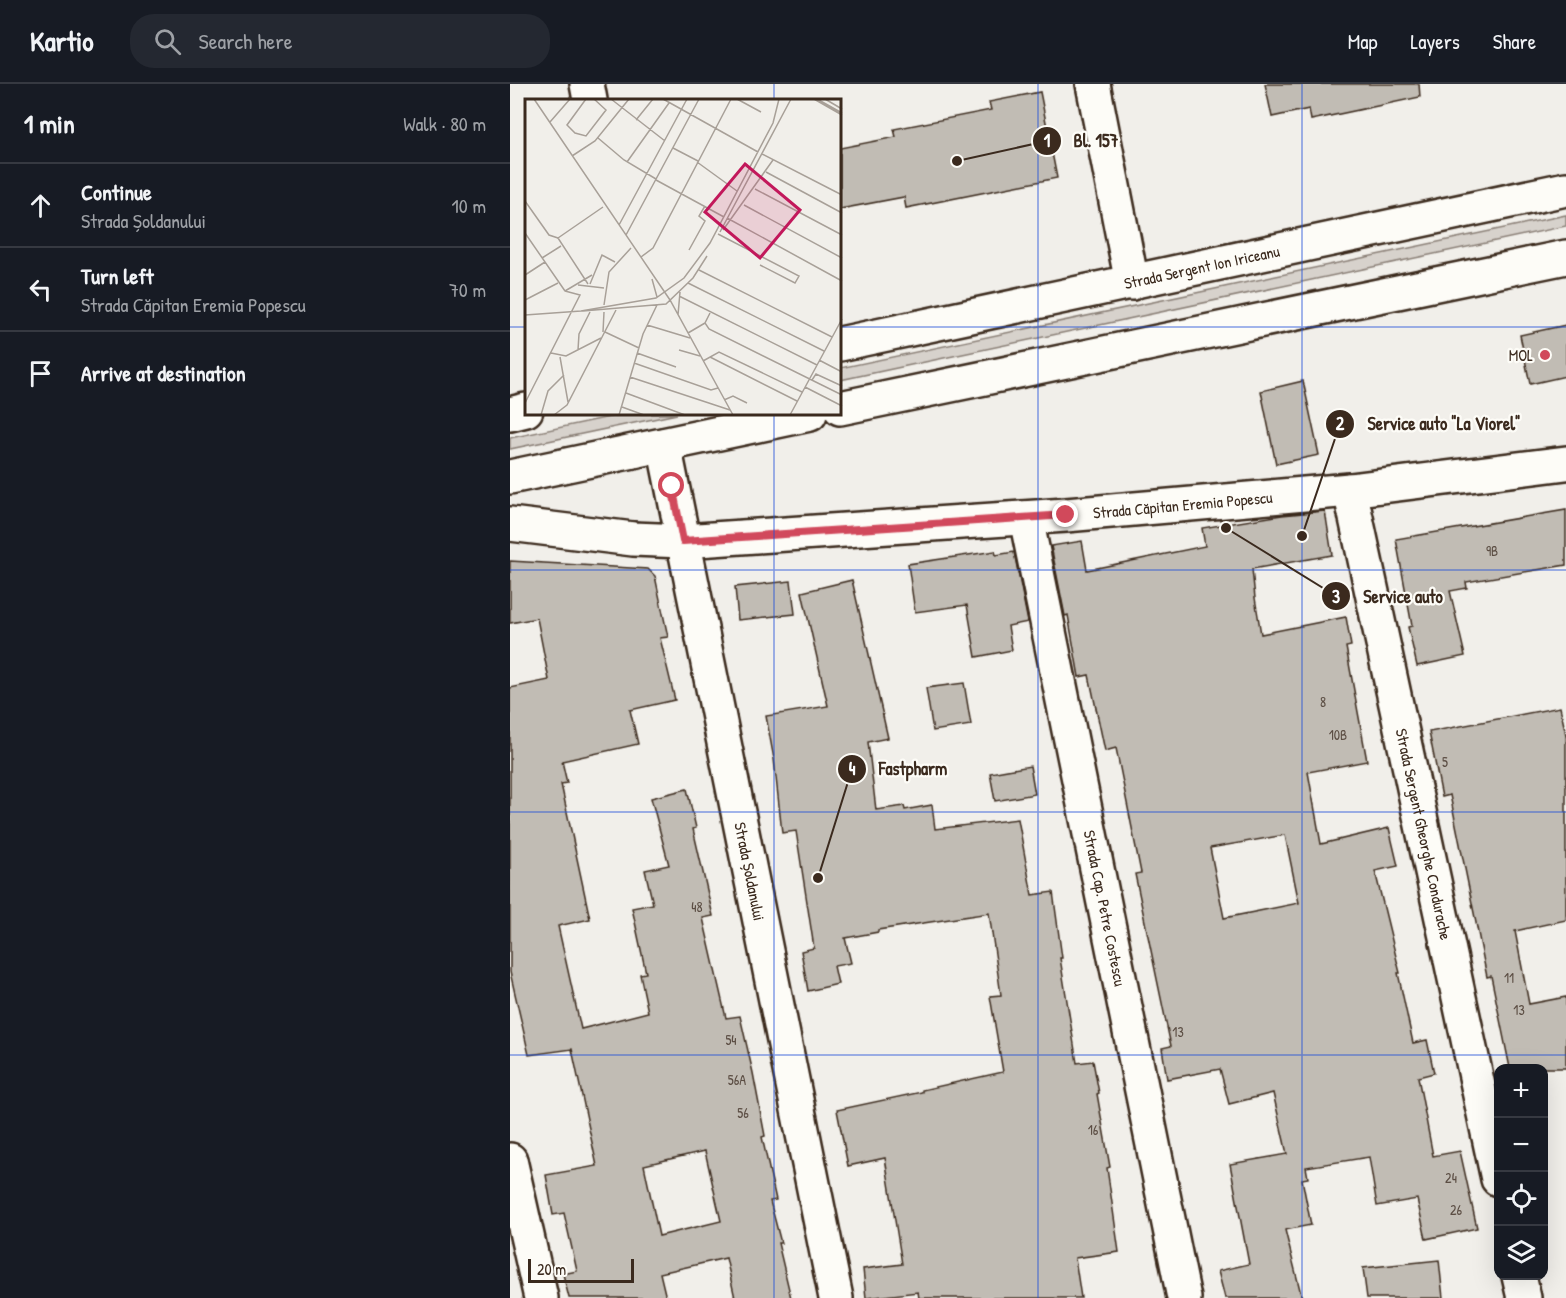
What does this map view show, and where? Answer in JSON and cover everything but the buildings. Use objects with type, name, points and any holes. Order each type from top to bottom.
[{"type":"street","points":[[587,84],[590,99]]},
{"type":"street","points":[[1093,84],[1132,283]]},
{"type":"street","name":"Strada Sergent Ion Iriceanu","points":[[842,344],[1566,189]]},
{"type":"street","points":[[842,408],[1566,257]]},
{"type":"street","points":[[510,414],[525,410]]},
{"type":"street","points":[[510,477],[801,416]]},
{"type":"street","name":"Strada Șoldanului","points":[[664,445],[836,1298]]},
{"type":"street","name":"Strada Căpitan Eremia Popescu","points":[[510,524],[622,538],[683,541],[1026,518],[1350,490],[1566,463]]},
{"type":"street","name":"Strada Sergent Gheorghe Condurache","points":[[1350,490],[1496,1172]]},
{"type":"street","name":"Strada Cap. Petre Costescu","points":[[1026,518],[1184,1298]]},
{"type":"street","points":[[510,1160],[541,1298]]},
{"type":"street","points":[[1520,1280],[1524,1298]]},
{"type":"shaded area","points":[[1566,215],[1566,226],[842,380],[842,368]]},
{"type":"shaded area","points":[[614,416],[667,416],[510,449],[510,438]]},
{"type":"place","name":"Bl. 157","points":[[957,161]]},
{"type":"place","name":"MOL","points":[[1545,355]]},
{"type":"place","name":"Service auto","points":[[1226,528]]},
{"type":"place","name":"Service auto \"La Viorel\"","points":[[1302,536]]},
{"type":"place","name":"Fastpharm","points":[[818,878]]},
{"type":"route","points":[[672,486],[683,541],[1066,515]]}]
